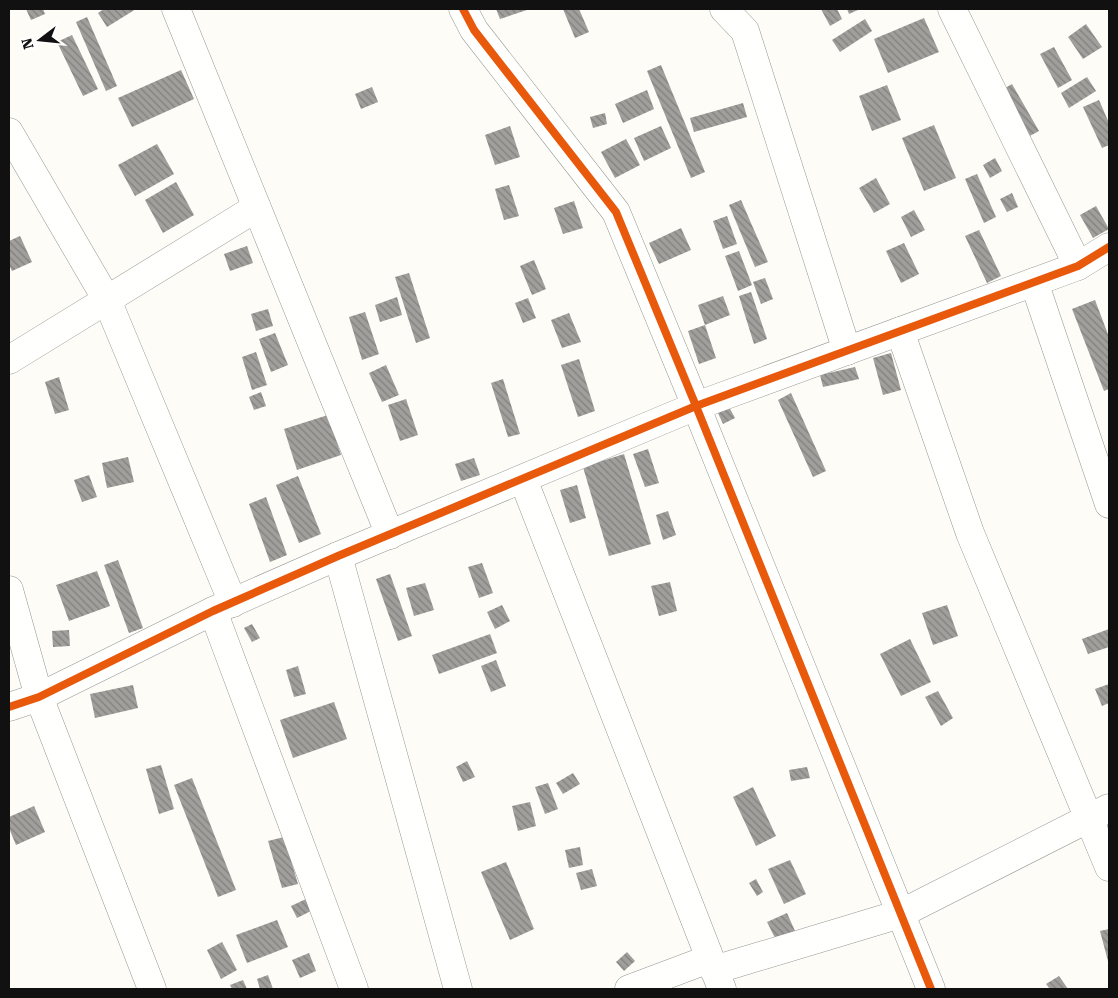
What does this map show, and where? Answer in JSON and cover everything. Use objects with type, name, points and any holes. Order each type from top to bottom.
[{"type":"street","points":[[176,9],[390,535]]},
{"type":"street","points":[[463,9],[474,30],[616,212],[931,989]]},
{"type":"street","points":[[724,9],[745,31],[847,351]]},
{"type":"street","points":[[952,9],[1078,266]]},
{"type":"street","points":[[9,132],[107,300],[223,607],[354,989]]},
{"type":"street","points":[[9,360],[256,208]]},
{"type":"street","points":[[9,707],[38,697],[223,607],[338,556],[696,406],[1078,266],[1109,247]]},
{"type":"street","points":[[1034,282],[1109,504]]},
{"type":"street","points":[[900,331],[970,533],[1099,813],[1109,867]]},
{"type":"street","points":[[523,479],[715,973]]},
{"type":"street","points":[[338,556],[458,989]]},
{"type":"street","points":[[9,590],[38,697],[152,989]]},
{"type":"street","points":[[629,989],[715,973],[900,914],[1099,813]]},
{"type":"building","points":[[26,9],[43,9],[45,14],[31,20]]},
{"type":"building","points":[[104,9],[136,9],[107,27],[98,13]]},
{"type":"building","points":[[496,9],[530,9],[500,19]]},
{"type":"building","points":[[563,9],[579,9],[589,32],[575,38]]},
{"type":"building","points":[[821,9],[837,9],[842,19],[830,26]]},
{"type":"building","points":[[847,9],[860,9],[849,14]]},
{"type":"building","points":[[87,17],[117,86],[106,91],[76,22]]},
{"type":"building","points":[[924,18],[939,52],[888,73],[874,39]]},
{"type":"building","points":[[865,19],[872,31],[840,52],[832,40]]},
{"type":"building","points":[[1086,24],[1102,47],[1083,59],[1068,37]]},
{"type":"building","points":[[72,35],[98,89],[83,96],[57,42]]},
{"type":"building","points":[[1054,47],[1072,80],[1058,88],[1040,54]]},
{"type":"building","points":[[661,65],[705,172],[691,178],[647,71]]},
{"type":"building","points":[[181,70],[194,99],[132,127],[118,98]]},
{"type":"building","points":[[1087,77],[1096,91],[1069,108],[1061,93]]},
{"type":"building","points":[[1012,84],[1039,131],[1026,138],[1000,91]]},
{"type":"building","points":[[887,85],[901,120],[872,131],[859,96]]},
{"type":"building","points":[[372,87],[378,102],[361,109],[355,94]]},
{"type":"building","points":[[647,90],[654,109],[623,123],[615,104]]},
{"type":"building","points":[[1099,100],[1109,123],[1109,145],[1102,148],[1083,107]]},
{"type":"building","points":[[743,103],[747,117],[694,132],[690,118]]},
{"type":"building","points":[[605,113],[607,124],[593,128],[590,117]]},
{"type":"building","points":[[934,125],[956,178],[924,191],[902,138]]},
{"type":"building","points":[[510,126],[520,157],[495,165],[485,135]]},
{"type":"building","points":[[661,126],[671,148],[644,161],[634,138]]},
{"type":"building","points":[[626,139],[640,165],[615,178],[601,152]]},
{"type":"building","points":[[157,144],[174,174],[135,196],[118,165]]},
{"type":"building","points":[[995,158],[1002,171],[990,178],[983,165]]},
{"type":"building","points":[[977,174],[996,217],[984,223],[965,179]]},
{"type":"building","points":[[876,178],[890,204],[874,213],[859,188]]},
{"type":"building","points":[[176,182],[194,215],[163,233],[145,200]]},
{"type":"building","points":[[509,185],[519,216],[504,220],[495,189]]},
{"type":"building","points":[[1012,193],[1018,207],[1007,212],[1000,199]]},
{"type":"building","points":[[741,200],[768,262],[755,267],[729,205]]},
{"type":"building","points":[[574,201],[583,228],[563,234],[554,208]]},
{"type":"building","points":[[1096,206],[1109,229],[1093,238],[1080,215]]},
{"type":"building","points":[[914,210],[925,230],[911,237],[901,217]]},
{"type":"building","points":[[727,216],[737,244],[723,249],[713,221]]},
{"type":"building","points":[[681,228],[691,250],[659,264],[649,243]]},
{"type":"building","points":[[979,230],[1001,276],[987,283],[965,236]]},
{"type":"building","points":[[20,236],[32,262],[12,271],[9,265],[9,241]]},
{"type":"building","points":[[904,243],[919,274],[901,283],[886,251]]},
{"type":"building","points":[[247,246],[253,263],[230,271],[224,254]]},
{"type":"building","points":[[739,251],[752,285],[738,291],[725,256]]},
{"type":"building","points":[[534,260],[546,289],[532,295],[520,266]]},
{"type":"building","points":[[409,273],[430,338],[416,343],[395,277]]},
{"type":"building","points":[[765,278],[773,299],[761,304],[753,282]]},
{"type":"building","points":[[751,292],[767,339],[754,344],[739,296]]},
{"type":"building","points":[[723,296],[730,315],[705,325],[698,305]]},
{"type":"building","points":[[397,297],[402,315],[380,322],[375,305]]},
{"type":"building","points":[[528,298],[536,318],[523,323],[515,303]]},
{"type":"building","points":[[1095,300],[1109,337],[1109,389],[1104,391],[1072,309]]},
{"type":"building","points":[[268,309],[273,326],[256,331],[251,314]]},
{"type":"building","points":[[365,312],[379,354],[362,360],[349,317]]},
{"type":"building","points":[[569,313],[581,342],[562,348],[551,320]]},
{"type":"building","points":[[705,325],[716,358],[699,364],[688,331]]},
{"type":"building","points":[[275,333],[288,365],[271,372],[259,339]]},
{"type":"building","points":[[256,352],[267,385],[252,390],[242,357]]},
{"type":"building","points":[[891,353],[901,390],[883,395],[873,358]]},
{"type":"building","points":[[579,359],[595,411],[578,417],[561,365]]},
{"type":"building","points":[[386,365],[399,395],[382,402],[369,373]]},
{"type":"building","points":[[855,367],[859,379],[823,387],[820,375]]},
{"type":"building","points":[[59,377],[69,410],[55,414],[45,382]]},
{"type":"building","points":[[503,379],[520,434],[508,437],[491,383]]},
{"type":"building","points":[[261,392],[266,406],[254,410],[249,397]]},
{"type":"building","points":[[791,393],[826,471],[813,477],[778,400]]},
{"type":"building","points":[[406,399],[418,435],[400,441],[388,405]]},
{"type":"building","points":[[729,407],[735,418],[723,424],[718,413]]},
{"type":"building","points":[[328,415],[341,455],[297,470],[284,429]]},
{"type":"building","points":[[648,449],[659,483],[645,487],[633,454]]},
{"type":"building","points":[[624,454],[651,544],[609,556],[583,467]]},
{"type":"building","points":[[128,457],[134,482],[107,488],[102,463]]},
{"type":"building","points":[[474,458],[480,475],[461,481],[455,464]]},
{"type":"building","points":[[89,475],[97,497],[82,502],[74,480]]},
{"type":"building","points":[[298,476],[321,534],[299,543],[276,485]]},
{"type":"building","points":[[577,485],[586,518],[570,523],[560,490]]},
{"type":"building","points":[[266,497],[287,555],[270,562],[249,504]]},
{"type":"building","points":[[668,511],[676,535],[663,540],[656,515]]},
{"type":"building","points":[[118,560],[143,628],[129,633],[104,565]]},
{"type":"building","points":[[482,563],[493,593],[479,598],[468,567]]},
{"type":"building","points":[[97,571],[110,606],[69,621],[56,585]]},
{"type":"building","points":[[390,574],[412,636],[398,641],[376,579]]},
{"type":"building","points":[[670,582],[677,611],[659,616],[651,586]]},
{"type":"building","points":[[425,583],[434,610],[414,616],[406,588]]},
{"type":"building","points":[[502,605],[510,621],[495,629],[487,612]]},
{"type":"building","points":[[947,605],[958,636],[933,645],[922,613]]},
{"type":"building","points":[[252,624],[260,638],[252,642],[244,628]]},
{"type":"building","points":[[1109,629],[1109,647],[1088,654],[1082,639]]},
{"type":"building","points":[[69,630],[70,646],[53,647],[52,631]]},
{"type":"building","points":[[490,634],[497,653],[439,674],[432,655]]},
{"type":"building","points":[[910,639],[931,682],[901,696],[880,654]]},
{"type":"building","points":[[496,660],[506,686],[491,692],[481,666]]},
{"type":"building","points":[[298,666],[306,694],[294,697],[286,670]]},
{"type":"building","points":[[1109,684],[1109,703],[1102,706],[1095,689]]},
{"type":"building","points":[[133,685],[138,708],[95,718],[90,694]]},
{"type":"building","points":[[938,691],[953,718],[941,726],[925,697]]},
{"type":"building","points":[[334,702],[347,739],[293,758],[280,720]]},
{"type":"building","points":[[467,761],[475,777],[463,782],[456,767]]},
{"type":"building","points":[[161,765],[174,809],[159,814],[146,769]]},
{"type":"building","points":[[807,767],[810,778],[791,781],[789,770]]},
{"type":"building","points":[[573,773],[580,784],[563,794],[556,783]]},
{"type":"building","points":[[192,778],[236,890],[218,897],[174,785]]},
{"type":"building","points":[[548,783],[558,809],[545,814],[535,787]]},
{"type":"building","points":[[753,787],[776,836],[756,846],[733,797]]},
{"type":"building","points":[[530,802],[536,826],[518,831],[512,806]]},
{"type":"building","points":[[34,806],[45,832],[16,845],[9,828],[9,817]]},
{"type":"building","points":[[284,837],[298,884],[282,888],[268,841]]},
{"type":"building","points":[[580,847],[583,865],[569,868],[565,850]]},
{"type":"building","points":[[790,860],[806,894],[784,904],[768,869]]},
{"type":"building","points":[[506,862],[534,929],[510,940],[481,872]]},
{"type":"building","points":[[592,869],[597,886],[581,890],[576,873]]},
{"type":"building","points":[[756,879],[763,892],[757,896],[749,883]]},
{"type":"building","points":[[306,899],[311,911],[297,918],[291,906]]},
{"type":"building","points":[[787,913],[795,931],[776,940],[767,922]]},
{"type":"building","points":[[277,920],[288,947],[247,963],[236,935]]},
{"type":"building","points":[[1109,929],[1109,965],[1100,931]]},
{"type":"building","points":[[222,942],[237,970],[221,979],[207,950]]},
{"type":"building","points":[[627,952],[635,961],[624,971],[616,962]]},
{"type":"building","points":[[309,953],[316,971],[300,978],[292,960]]},
{"type":"building","points":[[268,975],[273,989],[260,989],[257,979]]},
{"type":"building","points":[[1059,976],[1068,989],[1050,989],[1046,984]]},
{"type":"building","points":[[243,980],[247,989],[232,989],[230,985]]},
{"type":"cycle path","points":[[463,9],[474,30],[616,212],[931,989]]},
{"type":"cycle path","points":[[9,707],[39,697],[213,611],[338,556],[696,406],[1078,266],[1109,247]]}]
